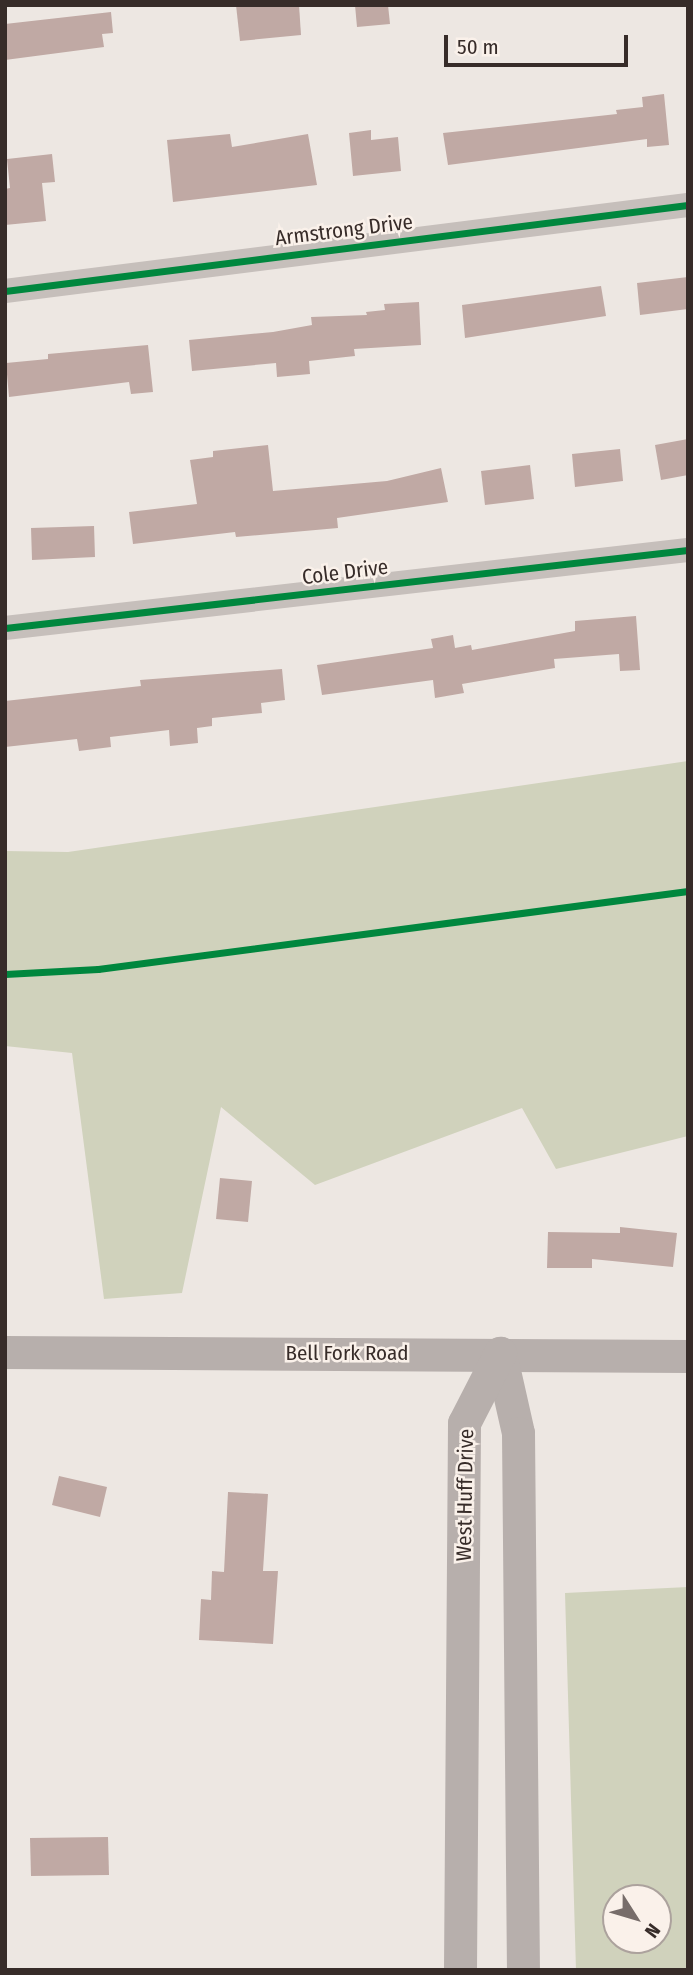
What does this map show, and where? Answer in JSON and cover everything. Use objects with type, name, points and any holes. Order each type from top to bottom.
[{"type":"main road","name":"Bell Fork Road","points":[[5,1352],[688,1356]]},
{"type":"main road","name":"West Huff Drive","points":[[460,1970],[464,1423],[500,1353]]},
{"type":"main road","points":[[500,1353],[518,1433],[523,1970]]},
{"type":"street","name":"Armstrong Drive","points":[[5,291],[688,205]]},
{"type":"street","name":"Cole Drive","points":[[5,628],[688,550]]},
{"type":"green space","points":[[688,761],[688,1136],[556,1169],[522,1108],[315,1185],[221,1107],[182,1293],[104,1299],[72,1053],[5,1046],[5,851],[68,852]]},
{"type":"green space","points":[[688,1587],[688,1970],[576,1970],[565,1593]]},
{"type":"building","points":[[236,5],[299,5],[301,35],[240,41]]},
{"type":"building","points":[[355,5],[388,5],[390,24],[357,27]]},
{"type":"building","points":[[111,12],[113,33],[102,34],[104,47],[5,60],[5,24]]},
{"type":"building","points":[[664,94],[669,145],[647,147],[647,139],[448,165],[443,133],[617,114],[616,110],[643,107],[642,97]]},
{"type":"building","points":[[371,130],[371,140],[398,137],[401,171],[353,176],[349,133]]},
{"type":"building","points":[[230,134],[232,147],[308,134],[317,185],[173,202],[167,140]]},
{"type":"building","points":[[52,154],[55,182],[42,183],[46,221],[5,225],[5,189],[10,188],[7,159]]},
{"type":"building","points":[[688,277],[688,309],[640,315],[637,283]]},
{"type":"building","points":[[601,286],[606,316],[465,338],[462,305]]},
{"type":"building","points":[[419,302],[421,345],[354,349],[355,356],[309,361],[310,374],[277,377],[276,363],[192,371],[189,340],[273,332],[312,325],[311,317],[367,315],[366,312],[385,310],[384,304]]},
{"type":"building","points":[[148,345],[153,392],[131,394],[129,382],[9,397],[6,363],[48,359],[48,354]]},
{"type":"building","points":[[688,439],[688,475],[661,480],[655,445]]},
{"type":"building","points":[[268,445],[273,491],[387,481],[441,468],[448,502],[337,518],[338,528],[236,537],[235,532],[133,544],[129,512],[197,504],[190,460],[213,457],[213,451]]},
{"type":"building","points":[[620,449],[623,481],[575,487],[572,454]]},
{"type":"building","points":[[530,465],[534,499],[485,505],[481,471]]},
{"type":"building","points":[[94,526],[95,557],[32,560],[31,528]]},
{"type":"building","points":[[636,616],[640,670],[620,671],[619,654],[554,659],[555,668],[462,684],[464,693],[435,698],[433,680],[322,695],[317,665],[433,648],[431,639],[453,635],[455,648],[471,645],[472,650],[575,631],[575,621]]},
{"type":"building","points":[[282,669],[285,700],[261,703],[262,713],[212,718],[212,726],[197,728],[198,743],[170,746],[169,730],[110,737],[111,747],[79,751],[77,739],[5,747],[5,701],[141,686],[140,680]]},
{"type":"building","points":[[220,1178],[252,1181],[248,1222],[216,1219]]},
{"type":"building","points":[[620,1227],[677,1233],[673,1267],[592,1259],[592,1268],[547,1268],[548,1232],[620,1233]]},
{"type":"building","points":[[59,1476],[107,1487],[100,1517],[52,1505]]},
{"type":"building","points":[[228,1492],[268,1494],[263,1571],[278,1571],[273,1644],[199,1640],[201,1599],[211,1600],[212,1571],[224,1572]]},
{"type":"building","points":[[108,1837],[109,1875],[31,1876],[30,1838]]},
{"type":"cycle path","points":[[5,291],[688,205]]},
{"type":"cycle path","points":[[5,628],[688,550]]},
{"type":"cycle path","points":[[5,974],[98,969],[688,891]]}]
